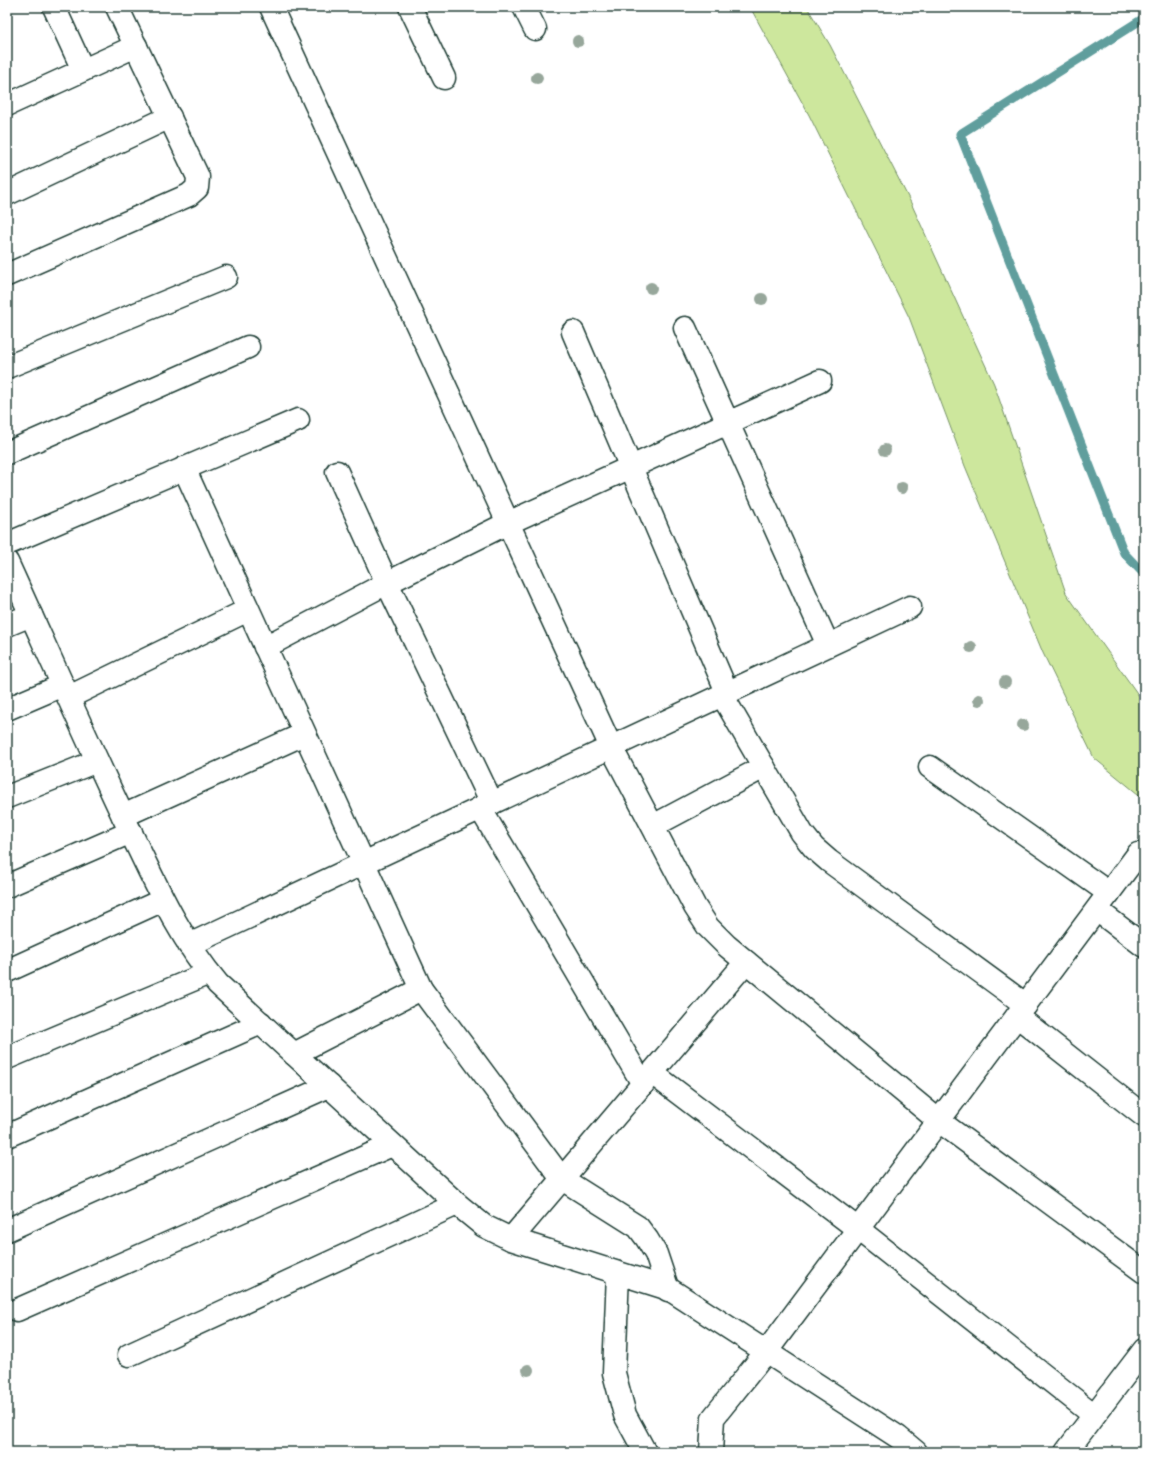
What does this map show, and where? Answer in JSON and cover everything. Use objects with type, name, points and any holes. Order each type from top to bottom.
[{"type":"street","points":[[54,7],[83,70]]},
{"type":"street","points":[[7,275],[189,195],[198,188],[198,177],[117,7]]},
{"type":"street","points":[[271,7],[611,747],[699,914],[713,932],[727,946],[939,1121],[1144,1272]]},
{"type":"street","points":[[410,7],[444,78]]},
{"type":"street","points":[[524,7],[535,29]]},
{"type":"street","points":[[7,105],[136,46]]},
{"type":"street","points":[[7,194],[170,117]]},
{"type":"street","points":[[7,367],[226,277]]},
{"type":"street","points":[[685,328],[828,645]]},
{"type":"street","points":[[573,332],[631,467],[725,694],[764,767],[802,833],[814,848],[829,861],[1021,1011],[1144,1116]]},
{"type":"street","points":[[7,453],[248,347]]},
{"type":"street","points":[[265,647],[387,583],[508,523],[820,381]]},
{"type":"street","points":[[7,544],[298,420]]},
{"type":"street","points":[[184,468],[421,989],[562,1179],[638,1228],[656,1254],[668,1290]]},
{"type":"street","points":[[337,472],[486,805],[647,1078],[858,1229],[1094,1415]]},
{"type":"street","points":[[7,562],[96,761],[163,900],[189,945],[218,984],[457,1204],[484,1226],[511,1239],[668,1290],[898,1437],[916,1452]]},
{"type":"street","points":[[189,945],[910,607]]},
{"type":"street","points":[[7,709],[66,691],[248,610]]},
{"type":"street","points":[[7,626],[31,615]]},
{"type":"street","points":[[7,886],[304,734]]},
{"type":"street","points":[[7,797],[96,761]]},
{"type":"street","points":[[653,826],[764,767]]},
{"type":"street","points":[[930,767],[1103,902],[1144,946]]},
{"type":"street","points":[[711,1452],[713,1418],[766,1352],[1138,854]]},
{"type":"street","points":[[7,971],[163,900]]},
{"type":"street","points":[[511,1239],[746,962]]},
{"type":"street","points":[[7,1058],[209,973]]},
{"type":"street","points":[[294,1054],[421,989]]},
{"type":"street","points":[[7,1136],[261,1023]]},
{"type":"street","points":[[7,1230],[329,1086]]},
{"type":"street","points":[[17,1310],[392,1144]]},
{"type":"street","points":[[129,1355],[457,1204]]},
{"type":"street","points":[[618,1273],[614,1373],[625,1416],[645,1452]]},
{"type":"street","points":[[1066,1452],[1144,1350]]},
{"type":"green space","points":[[750,7],[807,7],[830,45],[911,203],[994,384],[1066,593],[1144,703],[1144,799],[1094,758],[1043,653],[965,466],[909,317],[809,115]]},
{"type":"waterway","points":[[1144,18],[960,134],[1124,553],[1144,574]]}]
